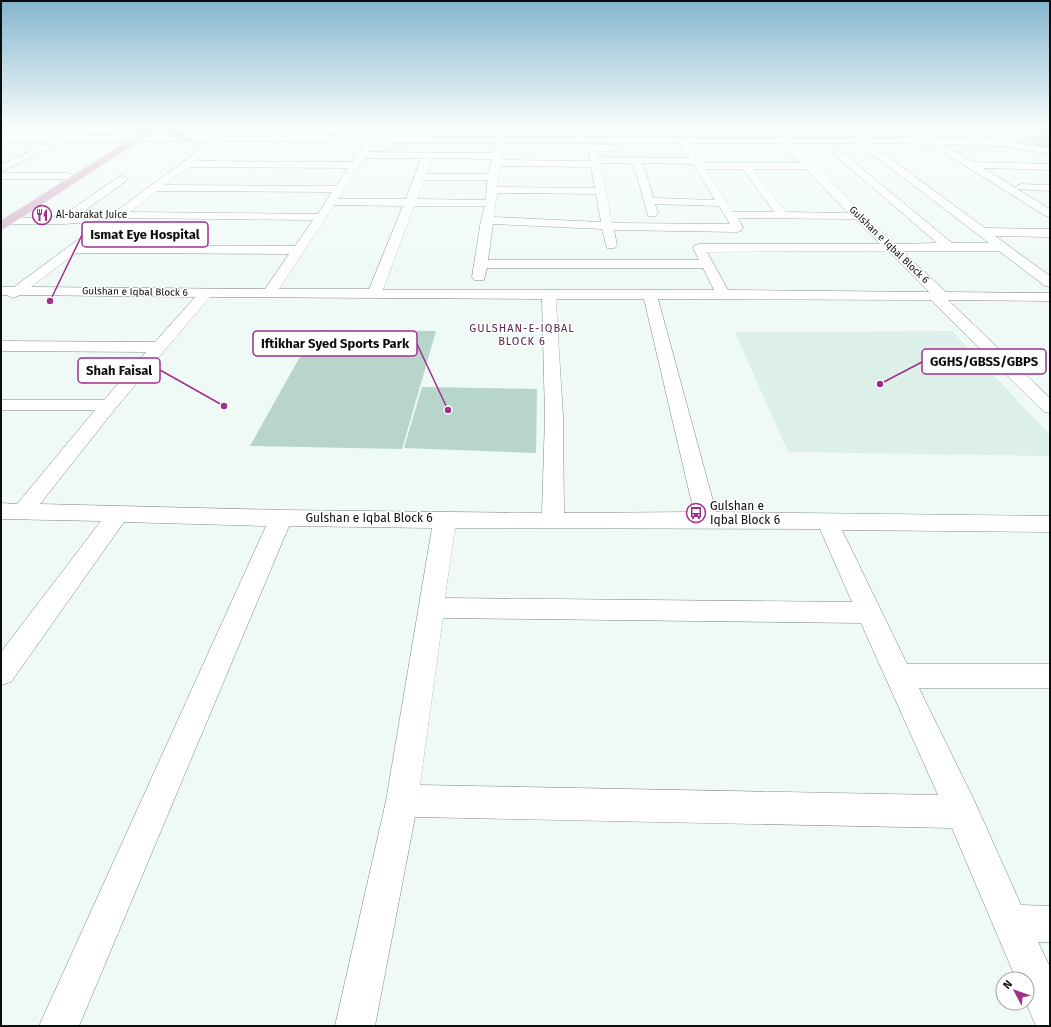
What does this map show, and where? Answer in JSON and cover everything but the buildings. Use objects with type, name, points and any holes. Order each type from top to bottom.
[{"type":"main road","points":[[4,221],[72,174]]},
{"type":"main road","points":[[4,221],[82,174]]},
{"type":"street","points":[[1,303],[173,174]]},
{"type":"street","points":[[269,293],[349,174]]},
{"type":"street","points":[[374,294],[421,174]]},
{"type":"street","points":[[476,294],[491,203],[493,174]]},
{"type":"street","points":[[597,174],[608,226],[610,245]]},
{"type":"street","points":[[645,174],[648,186],[648,201],[655,227]]},
{"type":"street","points":[[705,174],[730,215],[744,232],[751,247]]},
{"type":"street","points":[[752,174],[783,216]]},
{"type":"street","name":"Gulshan e Iqbal Block 6","points":[[816,174],[858,216],[892,247],[1050,408]]},
{"type":"street","points":[[862,174],[950,248]]},
{"type":"street","points":[[903,174],[1050,283]]},
{"type":"street","points":[[985,174],[1050,214]]},
{"type":"street","points":[[1,176],[69,176]]},
{"type":"street","points":[[420,177],[492,177]]},
{"type":"street","points":[[63,220],[122,179]]},
{"type":"street","points":[[826,184],[842,184]]},
{"type":"street","points":[[858,184],[888,184]]},
{"type":"street","points":[[902,184],[916,184]]},
{"type":"street","points":[[698,187],[714,187]]},
{"type":"street","points":[[1021,187],[1050,188]]},
{"type":"street","points":[[154,188],[339,189]]},
{"type":"street","points":[[492,190],[600,191]]},
{"type":"street","points":[[648,201],[722,203]]},
{"type":"street","points":[[330,202],[491,203]]},
{"type":"street","points":[[117,215],[321,217]]},
{"type":"street","points":[[730,215],[858,216]]},
{"type":"street","points":[[4,221],[94,220]]},
{"type":"street","points":[[488,220],[744,232]]},
{"type":"street","points":[[982,232],[1050,233]]},
{"type":"street","points":[[863,234],[878,234]]},
{"type":"street","points":[[724,294],[706,264],[699,248],[1000,247]]},
{"type":"street","points":[[74,249],[298,250]]},
{"type":"street","points":[[481,264],[706,264]]},
{"type":"street","name":"Gulshan e Iqbal Block 6","points":[[1,291],[650,296],[724,294],[1050,297]]},
{"type":"street","points":[[23,511],[109,405],[206,293]]},
{"type":"street","points":[[548,295],[554,417],[553,521]]},
{"type":"street","points":[[650,296],[707,520]]},
{"type":"street","points":[[1,346],[159,347]]},
{"type":"street","points":[[1,405],[109,405]]},
{"type":"street","name":"Gulshan e Iqbal Block 6","points":[[1,511],[281,518],[553,521],[707,520],[1050,524]]},
{"type":"street","points":[[5,661],[119,513]]},
{"type":"street","points":[[59,1026],[281,518]]},
{"type":"street","points":[[355,1026],[402,801],[445,519]]},
{"type":"street","points":[[827,521],[868,613],[962,812],[1050,1012]]},
{"type":"street","points":[[432,608],[868,613]]},
{"type":"street","points":[[898,676],[1050,676]]},
{"type":"street","points":[[402,801],[962,812]]},
{"type":"street","points":[[1011,924],[1050,924]]},
{"type":"shaded area","points":[[952,331],[1050,435],[1050,456],[788,452],[735,332]]},
{"type":"green space","points":[[315,330],[436,331],[402,449],[250,446]]},
{"type":"green space","points":[[422,387],[537,389],[536,453],[404,448]]},
{"type":"place","name":"Al-barakat Juice","points":[[42,215]]},
{"type":"place","name":"Ismat Eye Hospital","points":[[50,301]]},
{"type":"place","name":"GGHS/GBSS/GBPS","points":[[880,384]]},
{"type":"place","name":"Shah Faisal","points":[[224,406]]},
{"type":"place","name":"Iftikhar Syed Sports Park","points":[[448,410]]},
{"type":"place","name":"Gulshan e Iqbal Block 6","points":[[696,513]]},
{"type":"district","name":"GULSHAN-E-IQBAL BLOCK 6","points":[[522,334]]}]
